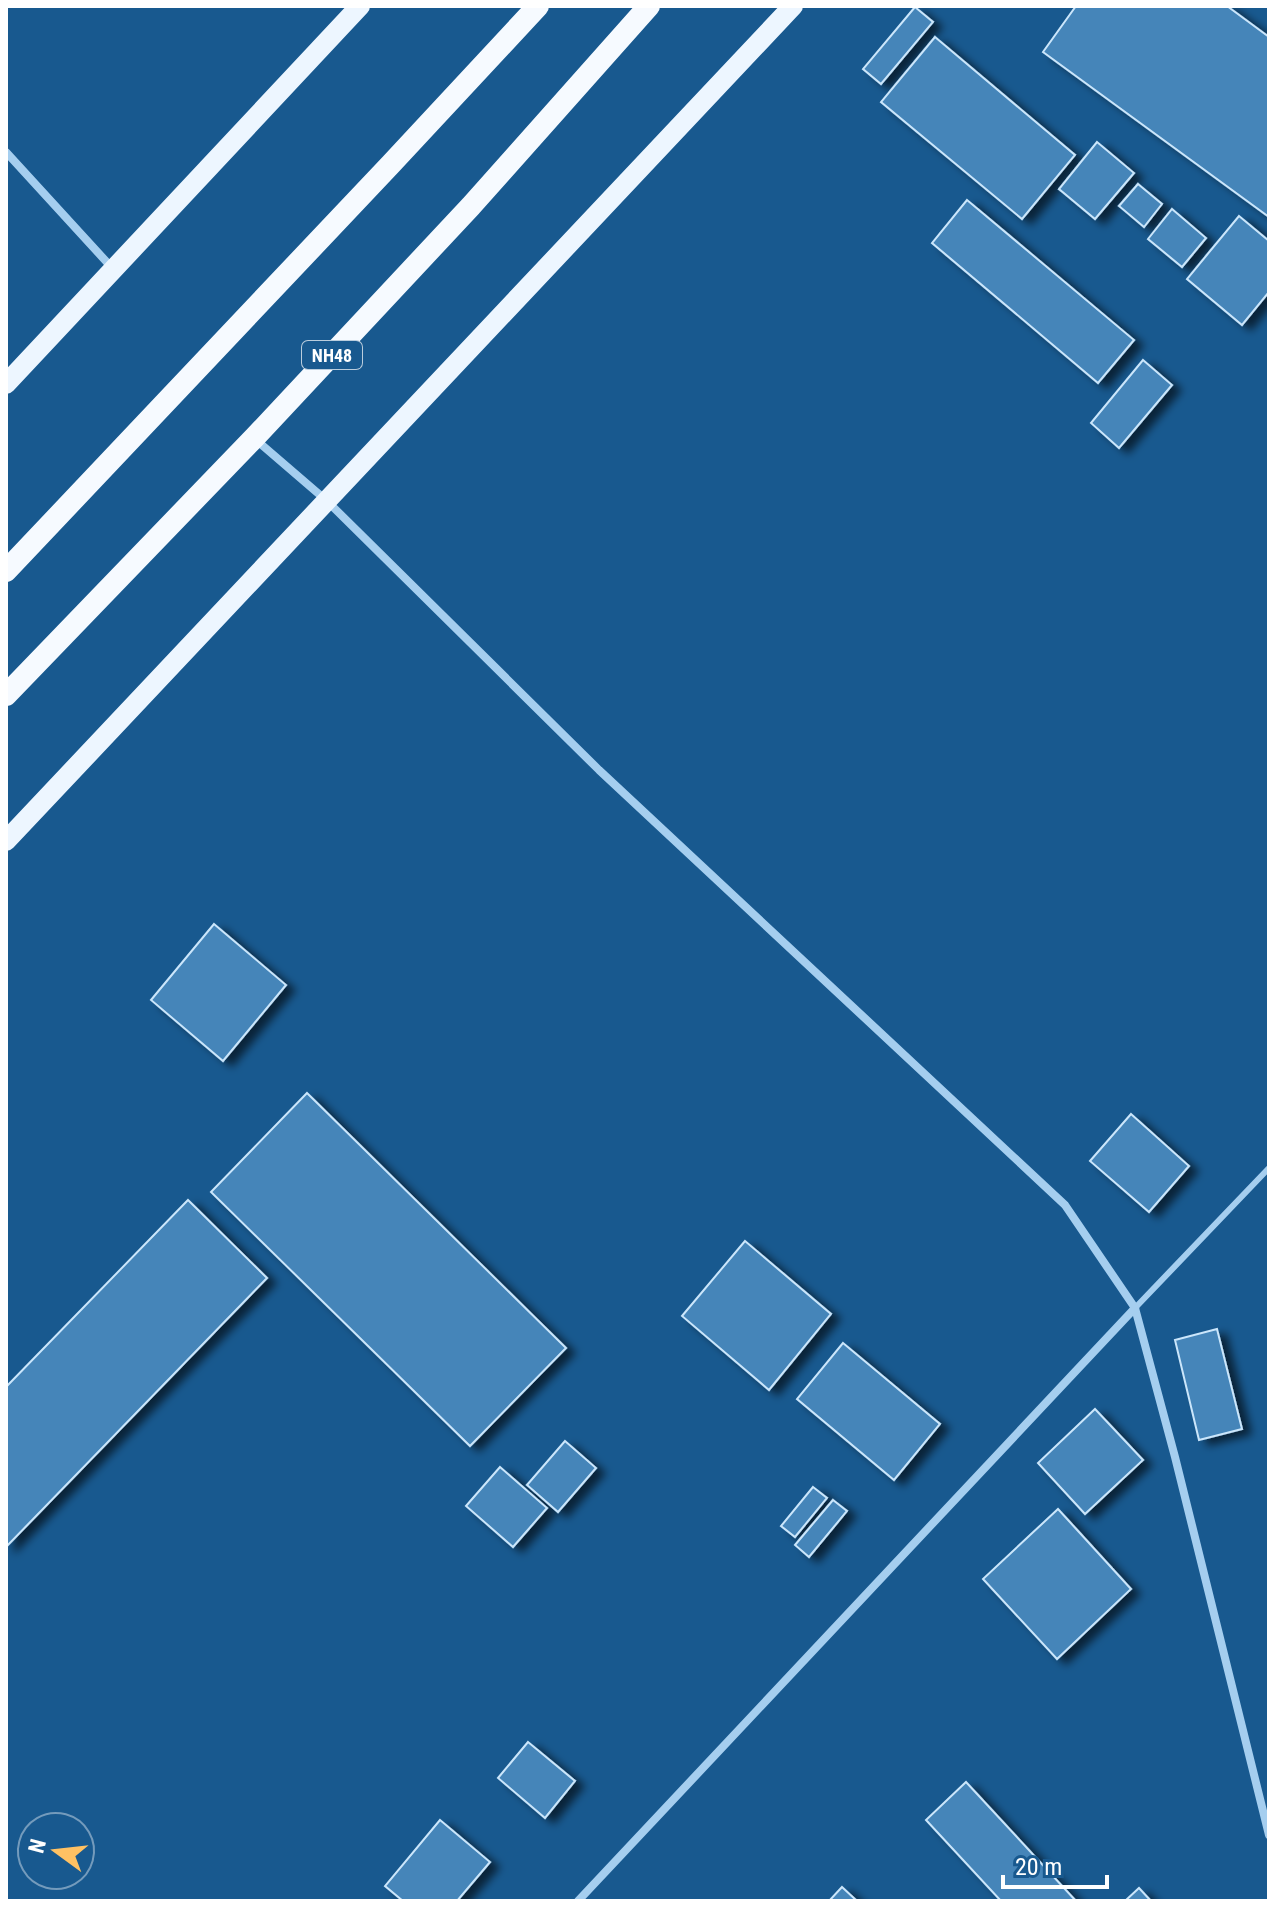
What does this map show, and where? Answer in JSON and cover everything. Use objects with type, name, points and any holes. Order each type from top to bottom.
[{"type":"highway","points":[[6,571],[538,6]]},
{"type":"highway","name":"NH48","points":[[6,695],[254,438],[471,206],[649,6]]},
{"type":"main road","points":[[6,384],[360,6]]},
{"type":"main road","points":[[6,841],[793,6]]},
{"type":"street","points":[[6,152],[114,270]]},
{"type":"street","points":[[254,438],[327,501],[599,770],[1065,1205],[1135,1308],[1269,1835]]},
{"type":"street","points":[[578,1901],[1135,1308]]},
{"type":"lane","points":[[1135,1308],[1269,1168]]},
{"type":"building","points":[[1076,6],[1227,6],[1269,37],[1269,217],[1043,52]]},
{"type":"building","points":[[915,7],[933,22],[881,84],[863,69]]},
{"type":"building","points":[[935,37],[1075,155],[1022,219],[881,102]]},
{"type":"building","points":[[1097,142],[1134,173],[1095,219],[1059,189]]},
{"type":"building","points":[[1138,184],[1162,204],[1144,227],[1119,206]]},
{"type":"building","points":[[967,200],[1134,340],[1098,383],[932,243]]},
{"type":"building","points":[[1172,209],[1206,238],[1182,267],[1148,239]]},
{"type":"building","points":[[1239,216],[1269,241],[1269,292],[1242,325],[1187,279]]},
{"type":"building","points":[[1143,360],[1172,385],[1119,448],[1091,423]]},
{"type":"building","points":[[214,924],[286,985],[223,1061],[151,1000]]},
{"type":"building","points":[[307,1093],[566,1348],[470,1446],[211,1192]]},
{"type":"building","points":[[1131,1114],[1189,1166],[1149,1212],[1090,1161]]},
{"type":"building","points":[[188,1200],[267,1278],[6,1547],[6,1387]]},
{"type":"building","points":[[745,1241],[831,1314],[769,1390],[682,1316]]},
{"type":"building","points":[[1217,1329],[1242,1429],[1199,1440],[1175,1340]]},
{"type":"building","points":[[843,1343],[940,1424],[894,1480],[797,1399]]},
{"type":"building","points":[[1095,1409],[1143,1460],[1085,1514],[1038,1463]]},
{"type":"building","points":[[565,1441],[596,1468],[558,1512],[527,1485]]},
{"type":"building","points":[[500,1467],[547,1508],[513,1547],[466,1506]]},
{"type":"building","points":[[813,1487],[827,1498],[795,1537],[781,1526]]},
{"type":"building","points":[[833,1500],[847,1511],[809,1557],[795,1545]]},
{"type":"building","points":[[1058,1509],[1131,1589],[1057,1659],[983,1579]]},
{"type":"building","points":[[528,1742],[575,1781],[545,1818],[498,1778]]},
{"type":"building","points":[[966,1782],[1076,1901],[1001,1901],[926,1820]]},
{"type":"building","points":[[440,1820],[490,1862],[457,1901],[403,1901],[385,1886]]},
{"type":"building","points":[[842,1887],[857,1901],[829,1901]]},
{"type":"building","points":[[1139,1888],[1151,1901],[1125,1901]]}]
